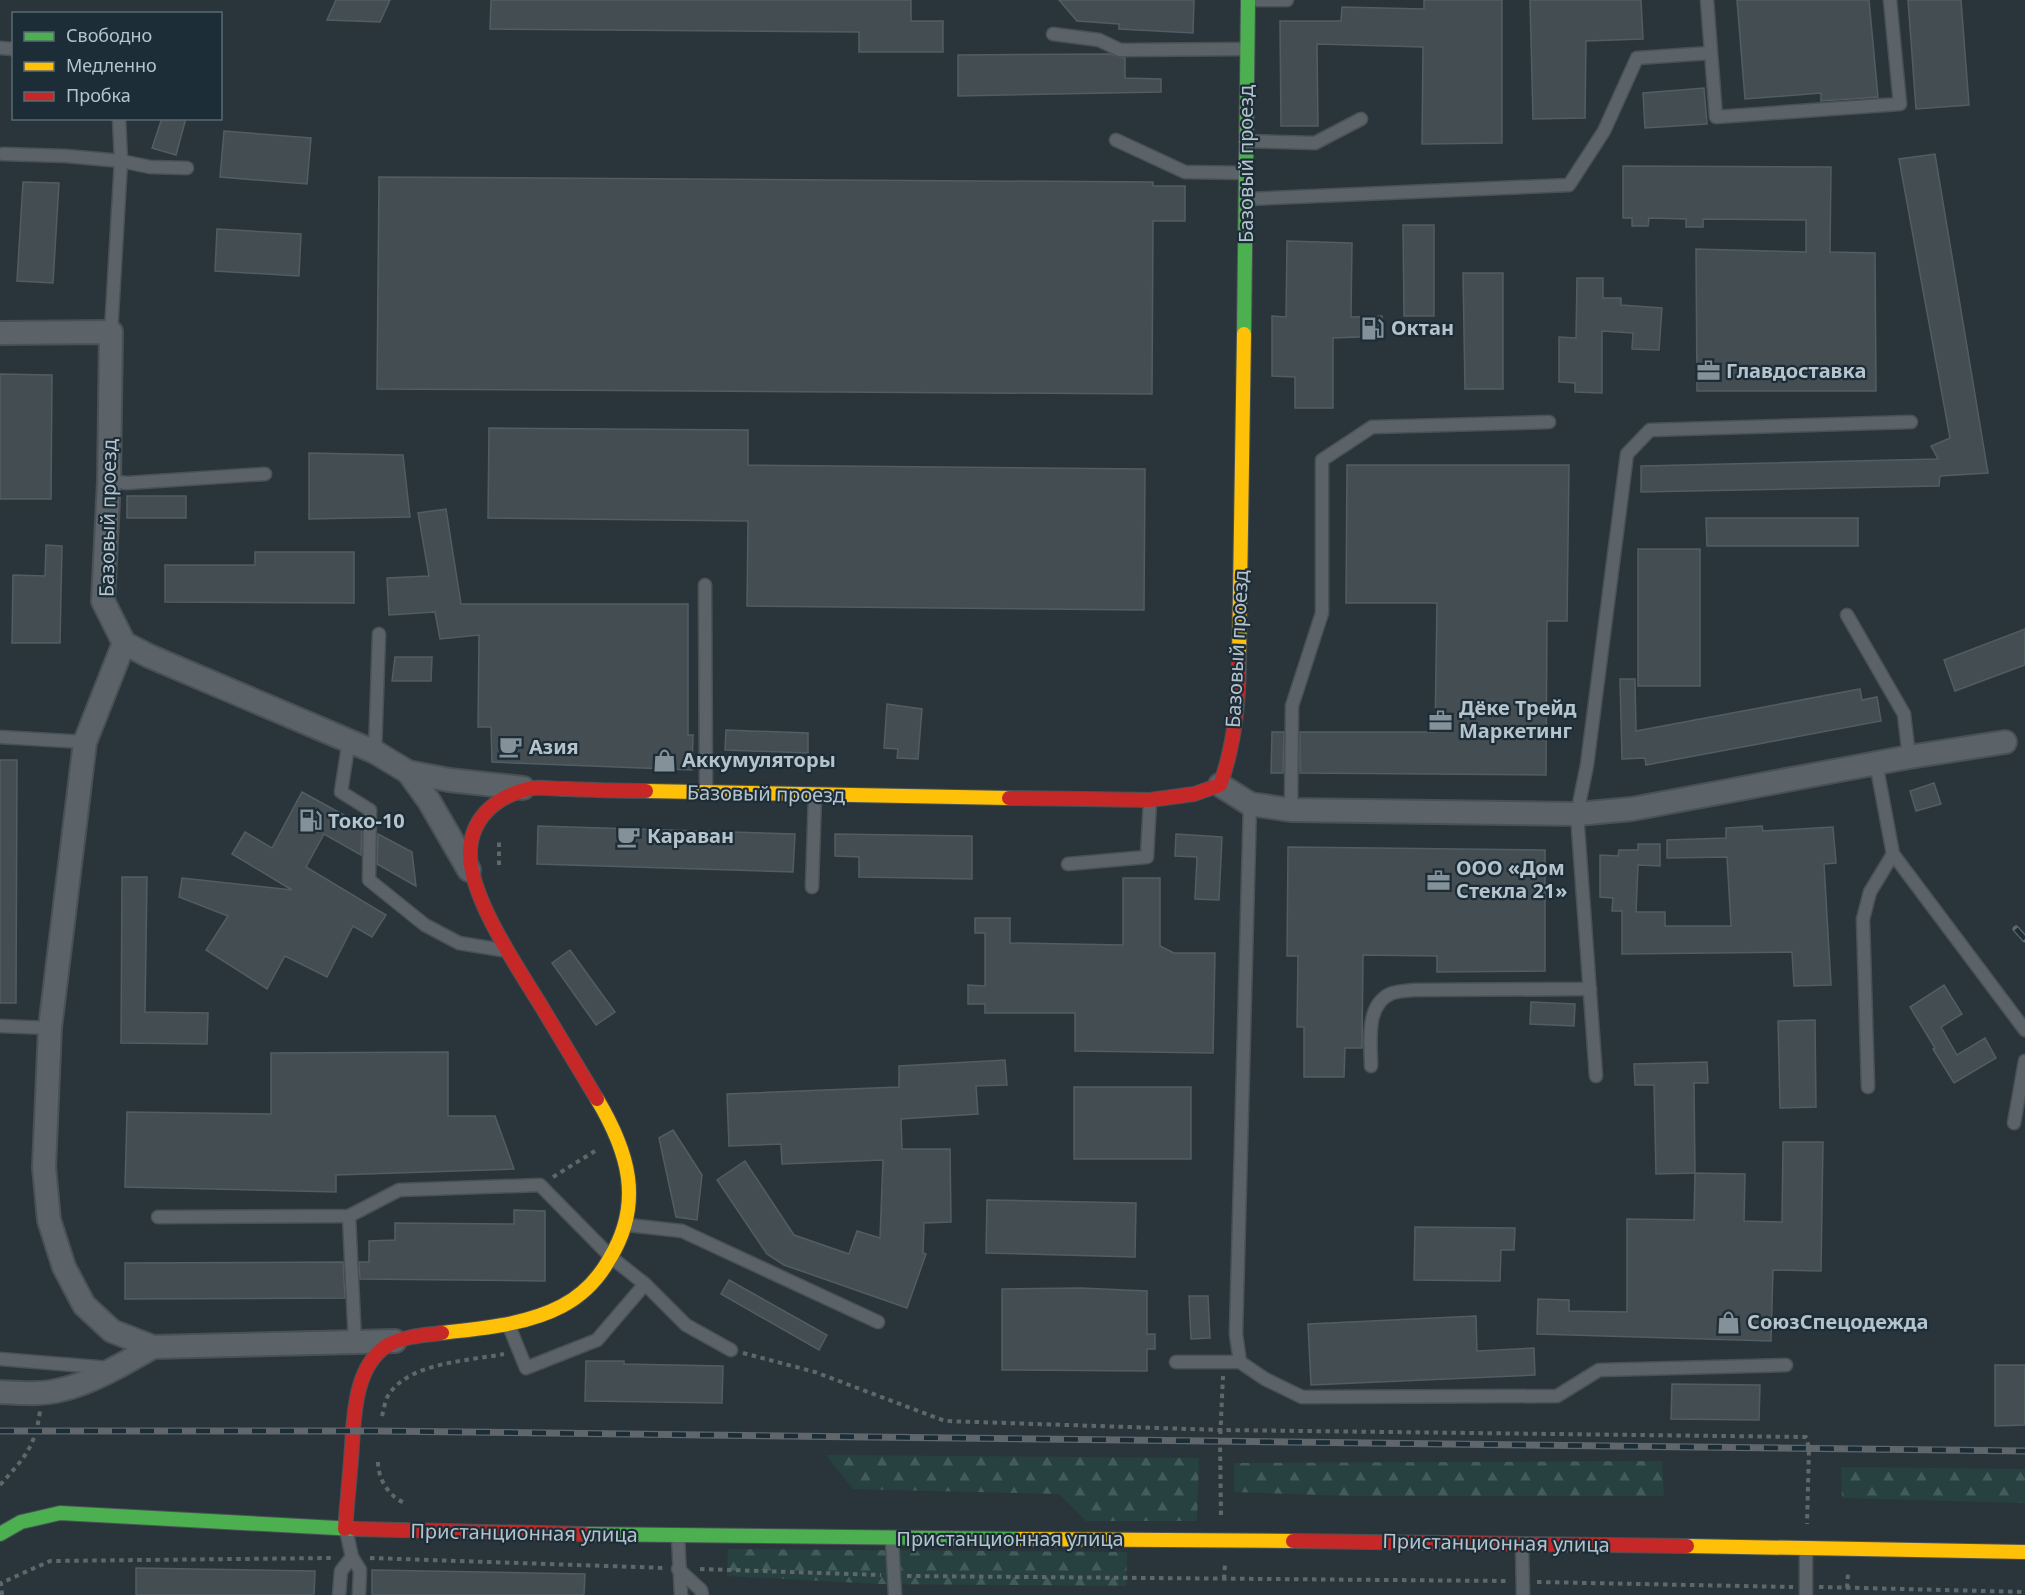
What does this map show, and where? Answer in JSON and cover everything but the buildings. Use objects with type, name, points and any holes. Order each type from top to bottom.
[{"type":"street","name":"Базовый проезд","points":[[111,332],[109,482],[103,601],[124,643],[148,656],[349,740],[375,752],[408,772],[449,780],[531,788],[1150,800],[1194,795],[1220,785],[1230,760],[1238,710],[1247,199],[1248,0]]},
{"type":"street","points":[[0,333],[111,332]]},
{"type":"street","points":[[124,643],[85,742],[50,1028],[44,1167],[50,1220],[64,1267],[84,1305],[112,1330],[153,1347],[396,1341]]},
{"type":"street","points":[[1220,785],[1250,804],[1291,810],[1577,814],[1632,809],[1909,757],[2005,742]]},
{"type":"street","name":"Базовый проезд","points":[[345,1529],[357,1396],[365,1372],[377,1354],[396,1341],[417,1336],[509,1325],[545,1315],[572,1301],[612,1258],[627,1225],[631,1200],[628,1171],[620,1143],[608,1117],[508,951],[445,827],[408,772]]},
{"type":"street","name":"Базовый проезд","points":[[474,881],[470,858],[471,842],[477,822],[499,800],[531,788]]},
{"type":"street","points":[[355,1343],[365,1372]]},
{"type":"street","points":[[0,1392],[42,1393],[62,1390],[117,1368],[153,1347]]},
{"type":"street","name":"Пристанционная улица","points":[[3,1529],[30,1518],[60,1513],[345,1529],[678,1536],[1522,1543],[2025,1552]]},
{"type":"lane","points":[[1248,0],[1287,0]]},
{"type":"lane","points":[[1707,0],[1716,117],[1900,104],[1890,0]]},
{"type":"lane","points":[[1053,34],[1099,40],[1120,50],[1246,49]]},
{"type":"lane","points":[[1247,199],[1569,185],[1604,131],[1637,58],[1710,53]]},
{"type":"lane","points":[[1247,141],[1315,143],[1361,119]]},
{"type":"lane","points":[[111,332],[121,161],[119,120]]},
{"type":"lane","points":[[1116,140],[1185,172],[1247,173]]},
{"type":"lane","points":[[3,154],[66,156],[121,161],[150,167],[187,168]]},
{"type":"lane","points":[[1291,810],[1292,706],[1322,613],[1322,460],[1372,426],[1549,422]]},
{"type":"lane","points":[[1596,1076],[1577,814],[1587,765],[1627,454],[1650,430],[1911,422]]},
{"type":"lane","points":[[109,482],[127,483],[265,474]]},
{"type":"lane","points":[[705,585],[706,793]]},
{"type":"lane","points":[[1847,615],[1904,714],[1909,757]]},
{"type":"lane","points":[[375,752],[379,634]]},
{"type":"lane","points":[[0,737],[85,742]]},
{"type":"lane","points":[[349,740],[341,792],[370,810],[369,880],[425,925],[459,943],[508,951]]},
{"type":"lane","points":[[1876,763],[1893,854],[2025,1030]]},
{"type":"lane","points":[[812,887],[815,794]]},
{"type":"lane","points":[[1068,864],[1147,857],[1150,800]]},
{"type":"lane","points":[[1240,1362],[1236,1334],[1250,804]]},
{"type":"lane","points":[[1868,1087],[1863,919],[1869,892],[1893,854]]},
{"type":"lane","points":[[1371,1066],[1372,1022],[1379,1002],[1390,994],[1414,990],[1590,989]]},
{"type":"lane","points":[[0,1026],[50,1028]]},
{"type":"lane","points":[[2014,1123],[2025,1061]]},
{"type":"lane","points":[[158,1217],[349,1216],[399,1190],[540,1185],[612,1258],[645,1284],[686,1325],[731,1350]]},
{"type":"lane","points":[[349,1216],[355,1343]]},
{"type":"lane","points":[[627,1225],[682,1231],[878,1322]]},
{"type":"lane","points":[[509,1325],[526,1368],[597,1340],[645,1284]]},
{"type":"lane","points":[[0,1359],[117,1368]]},
{"type":"lane","points":[[1176,1362],[1240,1362],[1265,1379],[1302,1396],[1557,1396],[1599,1370],[1786,1365]]},
{"type":"lane","points":[[345,1529],[352,1557],[360,1570],[359,1595]]},
{"type":"lane","points":[[678,1536],[681,1595]]},
{"type":"lane","points":[[892,1538],[895,1595]]},
{"type":"lane","points":[[1522,1543],[1522,1595]]},
{"type":"lane","points":[[1806,1548],[1806,1591]]},
{"type":"lane","points":[[339,1595],[341,1571],[352,1557]]},
{"type":"lane","points":[[678,1569],[701,1590],[702,1595]]},
{"type":"path","points":[[499,838],[499,870]]},
{"type":"path","points":[[540,1185],[591,1152],[620,1143]]},
{"type":"path","points":[[731,1350],[815,1372],[945,1421],[1220,1430],[1806,1437],[1809,1448],[1806,1533]]},
{"type":"path","points":[[380,1423],[388,1396],[401,1381],[422,1370],[519,1351]]},
{"type":"path","points":[[1221,1516],[1222,1378],[1240,1362]]},
{"type":"path","points":[[0,1485],[28,1455],[37,1431],[42,1393]]},
{"type":"path","points":[[378,1452],[378,1472],[386,1489],[400,1502],[411,1505]]},
{"type":"path","points":[[2,1595],[1,1582],[50,1561],[352,1557],[894,1576],[1523,1581],[1806,1591],[2025,1592]]},
{"type":"green space","points":[[826,1455],[1199,1458],[1197,1521],[1086,1521],[1059,1494],[853,1489]]},
{"type":"green space","points":[[1662,1461],[1664,1496],[1351,1496],[1234,1492],[1234,1463]]},
{"type":"green space","points":[[1841,1467],[2025,1469],[2025,1503],[1842,1498]]},
{"type":"green space","points":[[728,1549],[1127,1552],[1126,1586],[880,1584],[727,1576]]},
{"type":"railway","points":[[2016,929],[2025,939]]},
{"type":"railway","points":[[0,1431],[378,1431],[2025,1451]]},
{"type":"traffic: fast","points":[[1244,334],[1248,0]]},
{"type":"traffic: fast","points":[[0,1534],[21,1522],[60,1513],[355,1529]]},
{"type":"traffic: fast","points":[[584,1534],[1020,1539]]},
{"type":"traffic: slow","points":[[1239,657],[1244,334]]},
{"type":"traffic: slow","points":[[646,791],[1009,798]]},
{"type":"traffic: slow","points":[[442,1333],[504,1325],[534,1318],[570,1302],[596,1279],[606,1265],[627,1217],[628,1177],[617,1138],[597,1099]]},
{"type":"traffic: slow","points":[[1020,1539],[1293,1541]]},
{"type":"traffic: slow","points":[[1687,1546],[2025,1552]]},
{"type":"traffic: jam","points":[[1009,798],[1150,800],[1194,794],[1220,785],[1235,722],[1239,657]]},
{"type":"traffic: jam","points":[[597,1099],[487,913],[472,872],[471,841],[474,830],[487,811],[505,798],[528,789],[646,791]]},
{"type":"traffic: jam","points":[[345,1529],[357,1397],[367,1367],[376,1355],[394,1342],[415,1336],[442,1333]]},
{"type":"traffic: jam","points":[[355,1529],[584,1534]]},
{"type":"traffic: jam","points":[[1293,1541],[1687,1546]]},
{"type":"place","name":"Октан","points":[[1373,328]]},
{"type":"place","name":"Главдоставка","points":[[1708,371]]},
{"type":"place","name":"Дёке Трейд Маркетинг","points":[[1441,720]]},
{"type":"place","name":"Азия","points":[[511,747]]},
{"type":"place","name":"Аккумуляторы","points":[[664,760]]},
{"type":"place","name":"Токо-10","points":[[310,821]]},
{"type":"place","name":"Караван","points":[[629,836]]},
{"type":"place","name":"ООО «Дом Стекла 21»","points":[[1438,880]]},
{"type":"place","name":"СоюзСпецодежда","points":[[1729,1322]]}]
